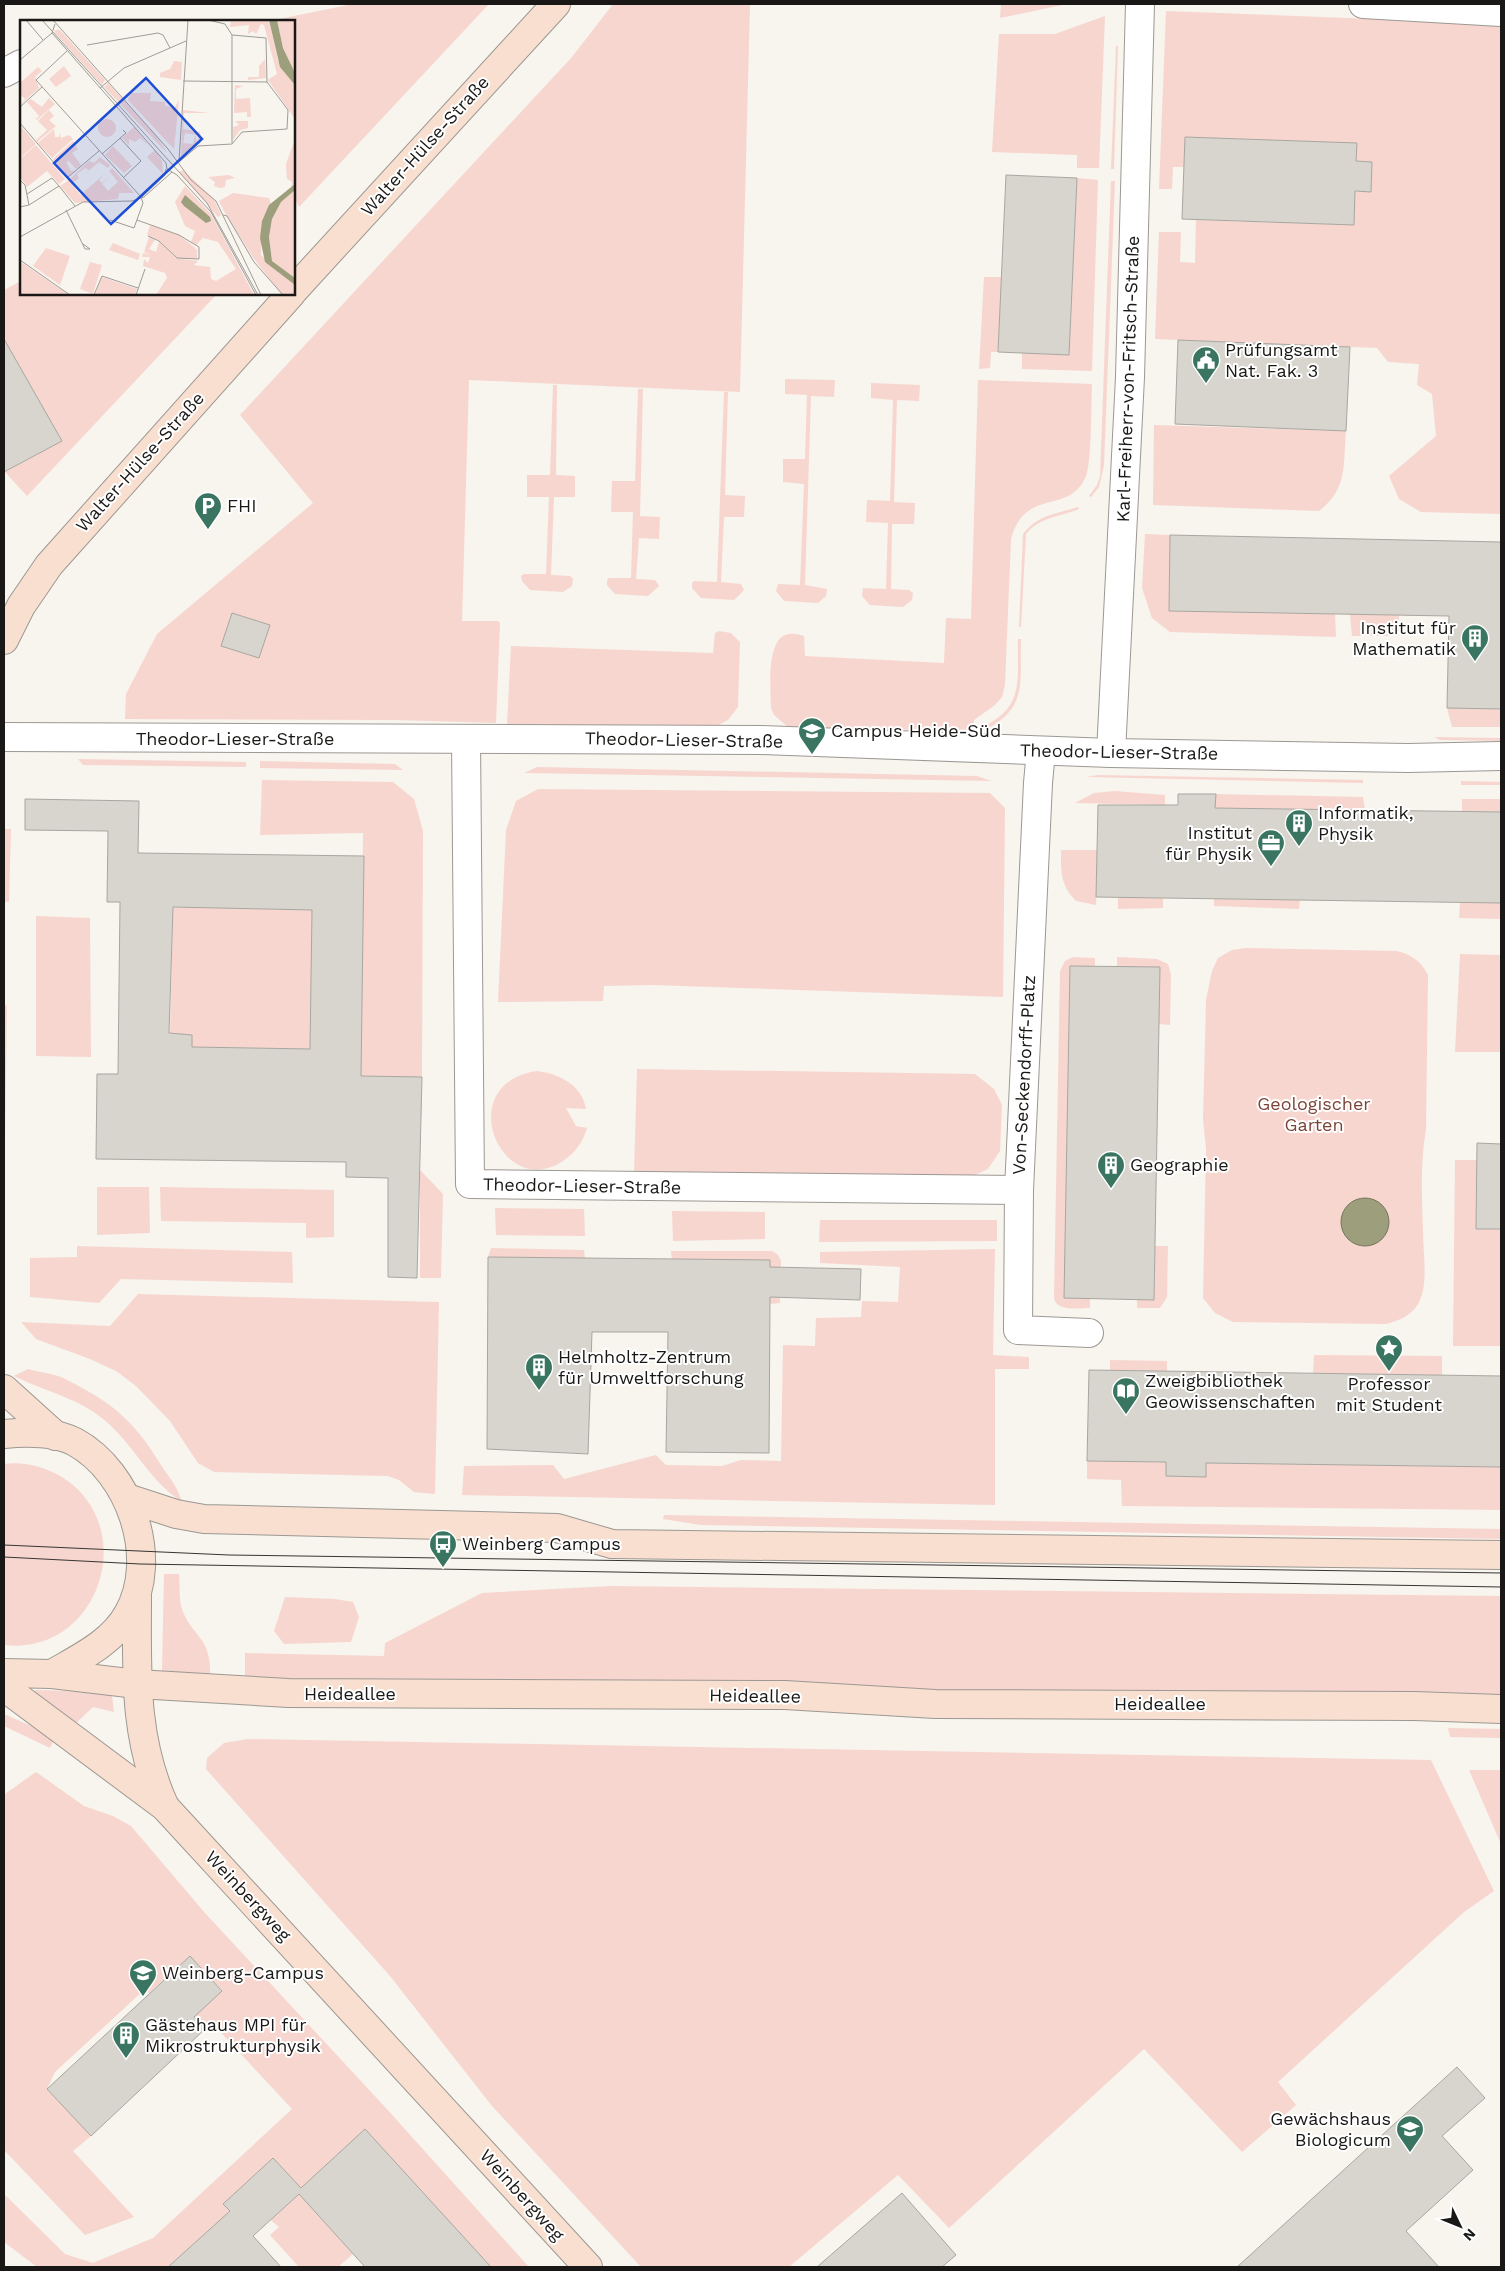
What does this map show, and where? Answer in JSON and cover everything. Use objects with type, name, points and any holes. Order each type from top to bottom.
[{"type":"main road","name":"Walter-Hülse-Straße","points":[[295,289],[556,4]]},
{"type":"main road","name":"Walter-Hülse-Straße","points":[[4,640],[21,606],[49,565],[290,295]]},
{"type":"main road","points":[[4,1389],[56,1436]]},
{"type":"main road","points":[[4,1434],[35,1433],[56,1436],[73,1442],[101,1461],[127,1498],[137,1527],[140,1552],[137,1596],[138,1684],[144,1750],[156,1787],[165,1807]]},
{"type":"main road","points":[[127,1498],[176,1514],[204,1519],[557,1528],[612,1544],[1501,1555]]},
{"type":"main road","points":[[52,1674],[88,1653],[116,1630],[128,1615],[137,1596]]},
{"type":"main road","name":"Heideallee","points":[[4,1673],[52,1674],[138,1684],[288,1693],[785,1695],[935,1704],[1394,1706],[1501,1709]]},
{"type":"main road","name":"Weinbergweg","points":[[4,1687],[165,1807],[588,2267]]},
{"type":"street","name":"Karl-Freiherr-von-Fritsch-Straße","points":[[1111,753],[1130,367],[1140,4]]},
{"type":"street","points":[[1363,4],[1501,12]]},
{"type":"street","points":[[4,73],[20,65]]},
{"type":"street","name":"Theodor-Lieser-Straße","points":[[4,737],[760,740],[1111,753],[1408,758],[1501,756]]},
{"type":"street","name":"Theodor-Lieser-Straße","points":[[466,739],[470,1184],[1019,1190]]},
{"type":"street","name":"Von-Seckendorff-Platz","points":[[1041,751],[1019,1190],[1018,1330],[1089,1333]]},
{"type":"green space","points":[[353,4],[489,4],[299,207],[295,199],[295,20],[274,20]]},
{"type":"green space","points":[[613,4],[750,4],[740,392],[469,380],[462,621],[498,621],[500,623],[496,723],[396,720],[125,719],[126,694],[157,634],[313,503],[240,415],[572,57]]},
{"type":"green space","points":[[1001,4],[1067,4],[1000,18]]},
{"type":"green space","points":[[1166,11],[1501,24],[1501,514],[1421,512],[1399,499],[1389,476],[1436,436],[1432,394],[1417,385],[1419,364],[1388,362],[1377,348],[1155,339],[1159,232],[1181,232],[1180,262],[1195,263],[1196,220],[1354,225],[1355,192],[1371,192],[1372,162],[1356,161],[1356,143],[1186,137],[1184,167],[1173,167],[1172,189],[1159,189]]},
{"type":"green space","points":[[1105,16],[1099,168],[1077,168],[1077,155],[992,152],[999,34],[1055,34]]},
{"type":"green space","points":[[1116,46],[1118,46],[1114,169],[1111,169]]},
{"type":"green space","points":[[1077,178],[1098,180],[1092,371],[1022,369],[1022,353],[1069,355]]},
{"type":"green space","points":[[1111,181],[1115,181],[1104,465],[1099,487],[1091,497],[1089,496],[1097,485],[1100,476]]},
{"type":"green space","points":[[984,277],[1002,277],[998,352],[991,352],[990,368],[979,369]]},
{"type":"green space","points":[[20,282],[20,295],[216,295],[27,496],[5,472],[62,441],[4,339],[4,290]]},
{"type":"green space","points":[[785,379],[835,380],[834,397],[811,396],[805,585],[827,589],[826,596],[818,603],[784,601],[776,591],[778,584],[800,585],[804,484],[783,482],[783,459],[805,459],[807,395],[785,394]]},
{"type":"green space","points":[[978,380],[1092,384],[1090,445],[1086,476],[1079,488],[1070,495],[1037,506],[1026,512],[1018,523],[1011,539],[1005,685],[1002,697],[995,705],[974,720],[973,731],[788,727],[774,715],[771,708],[771,666],[776,644],[781,637],[789,634],[804,636],[805,656],[944,663],[946,618],[971,619]]},
{"type":"green space","points":[[871,383],[920,385],[919,401],[897,400],[894,502],[915,503],[914,524],[892,524],[891,589],[909,590],[913,593],[912,600],[903,607],[870,605],[862,596],[863,588],[886,589],[888,523],[866,522],[867,500],[890,501],[893,400],[871,398]]},
{"type":"green space","points":[[553,385],[557,385],[556,475],[575,476],[575,497],[554,497],[551,575],[570,576],[573,579],[572,586],[563,592],[530,590],[522,581],[521,576],[524,574],[546,574],[549,497],[527,497],[527,475],[550,475]]},
{"type":"green space","points":[[638,389],[643,389],[640,516],[660,517],[659,539],[639,538],[636,579],[655,580],[659,586],[648,596],[615,594],[607,585],[609,578],[631,578],[633,512],[611,512],[612,481],[635,481]]},
{"type":"green space","points":[[724,392],[728,392],[725,495],[745,496],[744,517],[724,517],[721,582],[741,584],[744,590],[734,600],[701,598],[692,588],[694,581],[717,582]]},
{"type":"green space","points":[[1154,425],[1346,431],[1342,476],[1335,494],[1319,511],[1153,505]]},
{"type":"green space","points":[[1078,507],[1079,509],[1037,524],[1026,534],[1021,627],[1019,627],[1023,534],[1035,522],[1041,519]]},
{"type":"green space","points":[[1145,534],[1170,535],[1169,611],[1335,614],[1336,637],[1170,632],[1152,618],[1142,588]]},
{"type":"green space","points":[[1350,614],[1399,615],[1399,636],[1352,636]]},
{"type":"green space","points":[[719,631],[731,633],[740,642],[738,707],[728,720],[713,728],[507,724],[511,646],[713,653],[715,633]]},
{"type":"green space","points":[[1018,639],[1021,639],[1020,680],[1016,701],[1010,711],[987,729],[986,725],[999,717],[1013,699],[1018,678]]},
{"type":"green space","points":[[1447,708],[1501,709],[1501,727],[1452,727]]},
{"type":"green space","points":[[1434,737],[1501,738],[1501,741],[1440,740]]},
{"type":"green space","points":[[78,759],[246,762],[246,767],[83,765]]},
{"type":"green space","points":[[260,761],[395,764],[403,770],[260,768]]},
{"type":"green space","points":[[537,767],[977,776],[991,781],[524,773]]},
{"type":"green space","points":[[1098,775],[1363,780],[1363,783],[1086,777]]},
{"type":"green space","points":[[262,780],[393,782],[414,799],[423,831],[422,1077],[361,1076],[363,833],[260,835]]},
{"type":"green space","points":[[1461,781],[1501,782],[1501,785],[1461,785]]},
{"type":"green space","points":[[538,789],[990,793],[1005,808],[1003,997],[652,985],[604,986],[603,1001],[498,1002],[506,830],[516,801]]},
{"type":"green space","points":[[1115,791],[1165,795],[1165,805],[1075,803],[1094,793]]},
{"type":"green space","points":[[1216,794],[1363,797],[1365,810],[1215,808]]},
{"type":"green space","points":[[1462,799],[1501,799],[1501,812],[1462,811]]},
{"type":"green space","points":[[4,829],[11,829],[9,902],[4,902]]},
{"type":"green space","points":[[1061,850],[1097,850],[1096,905],[1076,901],[1067,889],[1062,877]]},
{"type":"green space","points":[[1118,898],[1163,898],[1163,908],[1118,909]]},
{"type":"green space","points":[[1214,899],[1300,900],[1299,909],[1214,906]]},
{"type":"green space","points":[[1460,903],[1501,903],[1501,919],[1459,918]]},
{"type":"green space","points":[[173,907],[312,910],[310,1049],[192,1047],[192,1035],[170,1033]]},
{"type":"green space","points":[[36,916],[90,918],[91,1057],[36,1056]]},
{"type":"green space","name":"Geologischer Garten","points":[[1246,948],[1396,951],[1415,959],[1428,975],[1426,1129],[1422,1180],[1425,1269],[1423,1288],[1418,1304],[1412,1312],[1400,1320],[1386,1324],[1233,1322],[1215,1313],[1203,1298],[1206,1149],[1203,1119],[1206,1000],[1212,971],[1218,958],[1232,950]]},
{"type":"green space","points":[[1460,954],[1501,955],[1501,1052],[1455,1052]]},
{"type":"green space","points":[[1073,957],[1095,958],[1064,1298],[1090,1298],[1090,1308],[1074,1309],[1059,1305],[1054,1298],[1060,971],[1065,961]]},
{"type":"green space","points":[[1117,957],[1157,959],[1168,964],[1171,975],[1170,1025],[1159,1024],[1160,967],[1117,967]]},
{"type":"green space","points":[[7,1005],[4,1208],[4,1006]]},
{"type":"green space","points":[[637,1069],[975,1074],[994,1089],[1002,1105],[1000,1151],[988,1169],[968,1178],[634,1175]]},
{"type":"green space","points":[[537,1071],[562,1078],[575,1087],[584,1101],[586,1109],[566,1108],[576,1126],[587,1128],[575,1151],[563,1161],[541,1169],[521,1166],[505,1154],[494,1136],[491,1116],[496,1096],[511,1080]]},
{"type":"green space","points":[[1455,1160],[1477,1160],[1476,1228],[1501,1229],[1501,1346],[1453,1346]]},
{"type":"green space","points":[[420,1170],[443,1194],[441,1278],[420,1278]]},
{"type":"green space","points":[[97,1187],[149,1187],[150,1233],[97,1235]]},
{"type":"green space","points":[[160,1187],[334,1190],[334,1237],[306,1238],[306,1223],[161,1221]]},
{"type":"green space","points":[[495,1208],[584,1209],[585,1236],[496,1235]]},
{"type":"green space","points":[[672,1211],[765,1212],[765,1239],[673,1241]]},
{"type":"green space","points":[[820,1220],[997,1220],[997,1241],[819,1242]]},
{"type":"green space","points":[[77,1246],[292,1252],[293,1283],[121,1279],[99,1303],[30,1297],[30,1258],[77,1257]]},
{"type":"green space","points":[[1155,1246],[1168,1246],[1167,1297],[1160,1308],[1137,1308],[1137,1299],[1154,1299]]},
{"type":"green space","points":[[491,1248],[584,1250],[585,1259],[488,1257]]},
{"type":"green space","points":[[995,1249],[993,1355],[1029,1357],[1029,1369],[995,1369],[995,1505],[462,1495],[464,1466],[553,1465],[564,1479],[656,1455],[666,1465],[722,1466],[741,1460],[781,1461],[783,1345],[815,1346],[816,1318],[861,1317],[862,1301],[898,1302],[900,1267],[820,1263],[820,1252]]},
{"type":"green space","points":[[671,1251],[772,1251],[778,1255],[781,1261],[780,1303],[770,1304],[770,1260],[672,1260]]},
{"type":"green space","points":[[138,1294],[439,1302],[435,1494],[414,1492],[399,1480],[388,1476],[214,1472],[198,1463],[170,1421],[136,1386],[116,1371],[36,1339],[21,1322],[110,1326]]},
{"type":"green space","points":[[1314,1355],[1442,1356],[1442,1375],[1313,1373]]},
{"type":"green space","points":[[1110,1360],[1167,1361],[1167,1371],[1110,1370]]},
{"type":"green space","points":[[28,1369],[64,1379],[95,1395],[126,1419],[143,1439],[175,1485],[182,1502],[152,1475],[119,1434],[98,1415],[76,1402],[14,1376]]},
{"type":"green space","points":[[1087,1461],[1166,1462],[1166,1476],[1206,1477],[1206,1463],[1501,1467],[1501,1510],[1122,1506],[1121,1480],[1087,1479]]},
{"type":"green space","points":[[19,1463],[34,1466],[49,1470],[62,1477],[86,1499],[100,1526],[104,1555],[98,1584],[85,1610],[64,1631],[37,1643],[4,1645],[4,1464]]},
{"type":"green space","points":[[664,1515],[1501,1529],[1501,1539],[701,1525],[663,1519]]},
{"type":"green space","points":[[164,1574],[179,1574],[181,1606],[185,1616],[208,1652],[210,1676],[165,1676],[162,1672]]},
{"type":"green space","points":[[611,1586],[1501,1596],[1501,1698],[953,1690],[575,1689],[245,1679],[245,1653],[384,1656],[385,1643],[482,1593]]},
{"type":"green space","points":[[285,1597],[335,1599],[353,1602],[359,1617],[351,1642],[284,1644],[274,1631]]},
{"type":"green space","points":[[36,1690],[108,1692],[112,1696],[114,1712],[93,1707],[72,1727],[33,1692]]},
{"type":"green space","points":[[4,1714],[38,1729],[54,1740],[50,1748],[4,1726]]},
{"type":"green space","points":[[1448,1728],[1501,1729],[1501,1738],[1450,1737]]},
{"type":"green space","points":[[248,1739],[1431,1760],[1494,1891],[1464,1912],[1278,2082],[1296,2105],[1242,2152],[1144,2049],[949,2228],[898,2175],[789,2267],[641,2267],[492,2106],[390,1976],[206,1769],[207,1758],[224,1743]]},
{"type":"green space","points":[[1469,1770],[1501,1770],[1501,1844]]},
{"type":"green space","points":[[36,1772],[84,1806],[113,1816],[131,1826],[205,1913],[385,2107],[529,2267],[491,2267],[365,2129],[301,2188],[273,2158],[224,2204],[230,2211],[168,2267],[37,2267],[4,2242],[4,2194],[65,2254],[93,2263],[153,2238],[292,2109],[212,2023],[205,2029],[194,2017],[222,1990],[190,1956],[149,1993],[144,1990],[55,2072],[47,2089],[91,2136],[73,2151],[134,2217],[85,2235],[4,2150],[5,1794]]},
{"type":"green space","points":[[299,2194],[353,2254],[338,2267],[299,2267],[270,2235],[279,2227],[271,2220]]},
{"type":"shaded area","points":[[1360,1198],[1370,1198],[1382,1205],[1389,1217],[1389,1227],[1382,1239],[1370,1246],[1360,1246],[1352,1242],[1345,1235],[1341,1227],[1341,1217],[1345,1209],[1352,1202]]},
{"type":"building","points":[[1185,137],[1357,143],[1356,161],[1372,162],[1371,192],[1355,191],[1354,225],[1182,219]]},
{"type":"building","points":[[1006,175],[1077,178],[1069,355],[998,352]]},
{"type":"building","points":[[4,339],[62,441],[4,472]]},
{"type":"building","points":[[1178,340],[1350,347],[1346,431],[1175,424]]},
{"type":"building","name":"Institut für Mathematik","points":[[1170,535],[1501,542],[1501,709],[1447,708],[1449,616],[1169,611]]},
{"type":"building","points":[[232,613],[270,625],[259,658],[221,646]]},
{"type":"building","name":"Informatik, Physik","points":[[1178,794],[1216,794],[1215,808],[1501,812],[1501,903],[1096,897],[1098,805],[1178,805]]},
{"type":"building","points":[[25,799],[139,801],[138,853],[364,856],[361,1076],[422,1077],[417,1278],[388,1277],[388,1178],[346,1177],[346,1162],[96,1159],[97,1074],[118,1074],[120,902],[107,902],[108,831],[25,830]],"holes":[[[173,907],[312,910],[310,1049],[192,1047],[192,1035],[169,1033]]]},
{"type":"building","name":"Geographie","points":[[1070,966],[1160,967],[1154,1300],[1064,1298]]},
{"type":"building","points":[[1477,1143],[1501,1144],[1501,1229],[1476,1229]]},
{"type":"building","name":"Helmholtz-Zentrum für Umweltforschung","points":[[488,1257],[770,1260],[770,1267],[861,1269],[860,1300],[770,1297],[769,1453],[666,1452],[668,1332],[592,1332],[588,1454],[487,1449]]},
{"type":"building","points":[[1089,1370],[1501,1376],[1501,1467],[1206,1463],[1206,1477],[1166,1476],[1166,1462],[1087,1461]]},
{"type":"building","name":"Gästehaus MPI für Mikrostrukturphysik","points":[[190,1956],[222,1991],[194,2017],[205,2029],[91,2136],[47,2089]]},
{"type":"building","name":"Gewächshaus Biologicum","points":[[1457,2067],[1485,2098],[1442,2136],[1473,2170],[1406,2231],[1439,2267],[1237,2267]]},
{"type":"building","points":[[365,2129],[491,2267],[365,2267],[299,2194],[253,2236],[281,2267],[168,2267],[230,2211],[223,2204],[273,2158],[301,2188]]},
{"type":"building","points":[[902,2193],[956,2255],[942,2267],[817,2267]]},
{"type":"tram line","points":[[4,1545],[229,1555],[1501,1573]]},
{"type":"tram line","points":[[4,1557],[140,1564],[1501,1587]]},
{"type":"place","name":"Prüfungsamt Nat. Fak. 3","points":[[1206,384]]},
{"type":"place","name":"FHI","points":[[208,530]]},
{"type":"place","name":"Institut für Mathematik","points":[[1475,662]]},
{"type":"place","name":"Campus Heide-Süd","points":[[812,755]]},
{"type":"place","name":"Informatik, Physik","points":[[1299,847]]},
{"type":"place","name":"Institut für Physik","points":[[1271,867]]},
{"type":"place","name":"Geographie","points":[[1111,1189]]},
{"type":"place","name":"Professor mit Student","points":[[1389,1372]]},
{"type":"place","name":"Helmholtz-Zentrum für Umweltforschung","points":[[539,1391]]},
{"type":"place","name":"Zweigbibliothek Geowissenschaften","points":[[1126,1415]]},
{"type":"place","name":"Weinberg Campus","points":[[443,1568]]},
{"type":"place","name":"Weinberg-Campus","points":[[143,1997]]},
{"type":"place","name":"Gästehaus MPI für Mikrostrukturphysik","points":[[126,2059]]},
{"type":"place","name":"Gewächshaus Biologicum","points":[[1410,2153]]}]
